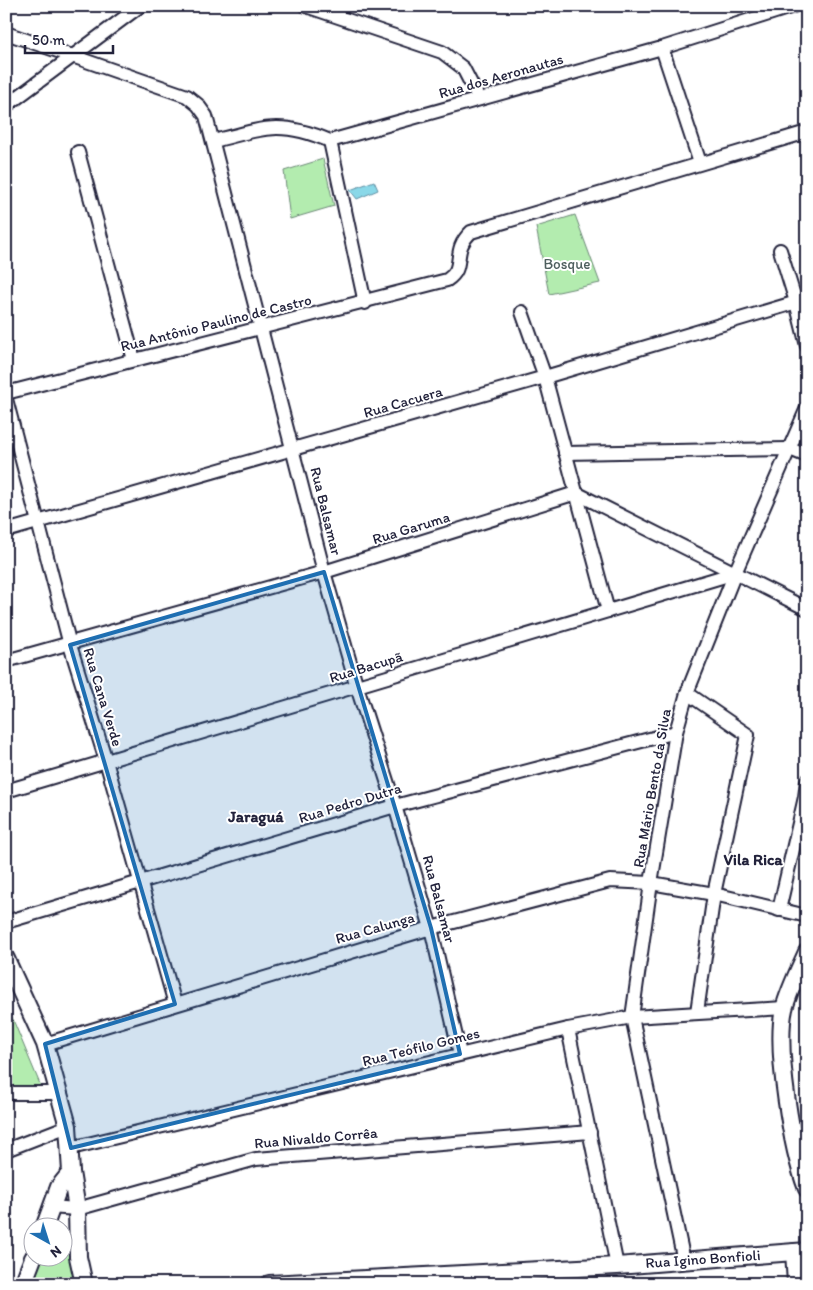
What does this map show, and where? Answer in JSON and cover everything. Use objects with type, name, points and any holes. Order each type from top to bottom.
[{"type":"street","points":[[6,106],[140,6]]},
{"type":"street","points":[[306,6],[442,52],[462,68],[479,99]]},
{"type":"street","name":"Rua dos Aeronautas","points":[[330,141],[662,48],[794,6]]},
{"type":"street","name":"Rua Balsamar","points":[[6,33],[74,55],[187,96],[198,105],[206,116],[214,140],[263,329],[324,572],[356,687],[395,806],[431,928],[460,1054]]},
{"type":"street","points":[[662,48],[700,163],[807,132]]},
{"type":"street","points":[[214,140],[268,127],[292,128],[330,141],[365,303]]},
{"type":"street","points":[[78,152],[134,360]]},
{"type":"street","name":"Rua Antônio Paulino de Castro","points":[[6,394],[434,284],[455,275],[458,268],[458,249],[471,232],[700,163]]},
{"type":"street","points":[[780,250],[802,300],[807,346]]},
{"type":"street","name":"Rua Cacuera","points":[[6,531],[294,450],[802,300]]},
{"type":"street","points":[[522,312],[545,377],[608,611]]},
{"type":"street","name":"Rua Cana Verde","points":[[6,399],[70,645],[106,761],[175,1004]]},
{"type":"street","name":"Rua Mário Bento da Silva","points":[[632,1017],[651,883],[676,732],[687,692],[735,573],[807,408]]},
{"type":"street","points":[[565,452],[790,449],[807,456]]},
{"type":"street","points":[[576,493],[807,609]]},
{"type":"street","name":"Rua Garuma","points":[[6,661],[70,645],[324,572],[576,493]]},
{"type":"street","name":"Rua Bacupã","points":[[6,791],[735,573]]},
{"type":"street","points":[[687,692],[748,735],[714,894],[697,1012]]},
{"type":"street","name":"Rua Pedro Dutra","points":[[6,922],[395,806],[676,732]]},
{"type":"street","points":[[778,910],[806,797],[807,781]]},
{"type":"street","name":"Rua Calunga","points":[[45,1044],[431,928],[610,881],[651,883],[714,894],[807,916]]},
{"type":"street","points":[[807,952],[784,1008],[781,1038],[790,1120],[798,1166],[807,1189]]},
{"type":"street","points":[[6,958],[45,1044],[60,1093],[71,1148],[71,1172],[77,1209],[78,1258],[85,1283]]},
{"type":"street","name":"Rua Teófilo Gomes","points":[[71,1148],[568,1029],[632,1017],[784,1008]]},
{"type":"street","points":[[632,1017],[684,1261]]},
{"type":"street","points":[[568,1029],[617,1266]]},
{"type":"street","points":[[6,1093],[60,1093]]},
{"type":"street","points":[[6,1150],[68,1126]]},
{"type":"street","name":"Rua Nivaldo Corrêa","points":[[50,1207],[77,1209],[256,1159],[590,1132]]},
{"type":"street","points":[[47,1218],[59,1187],[71,1172]]},
{"type":"street","points":[[796,1284],[801,1252]]},
{"type":"street","name":"Rua Igino Bonfioli","points":[[269,1284],[427,1280],[801,1252]]},
{"type":"street","points":[[23,1284],[29,1268]]},
{"type":"highlighted area","points":[[324,572],[431,928],[460,1054],[71,1148],[45,1044],[175,1004],[70,645]]},
{"type":"green space","points":[[323,159],[334,206],[290,219],[284,171]]},
{"type":"green space","name":"Bosque","points":[[575,215],[600,283],[549,294],[536,227]]},
{"type":"green space","points":[[6,1003],[42,1089],[6,1088]]},
{"type":"green space","points":[[34,1268],[72,1268],[76,1284],[28,1284]]},
{"type":"water","points":[[374,181],[378,190],[357,199],[350,190]]},
{"type":"district","name":"Jaraguá","points":[[256,816]]},
{"type":"district","name":"Vila Rica","points":[[753,859]]}]
